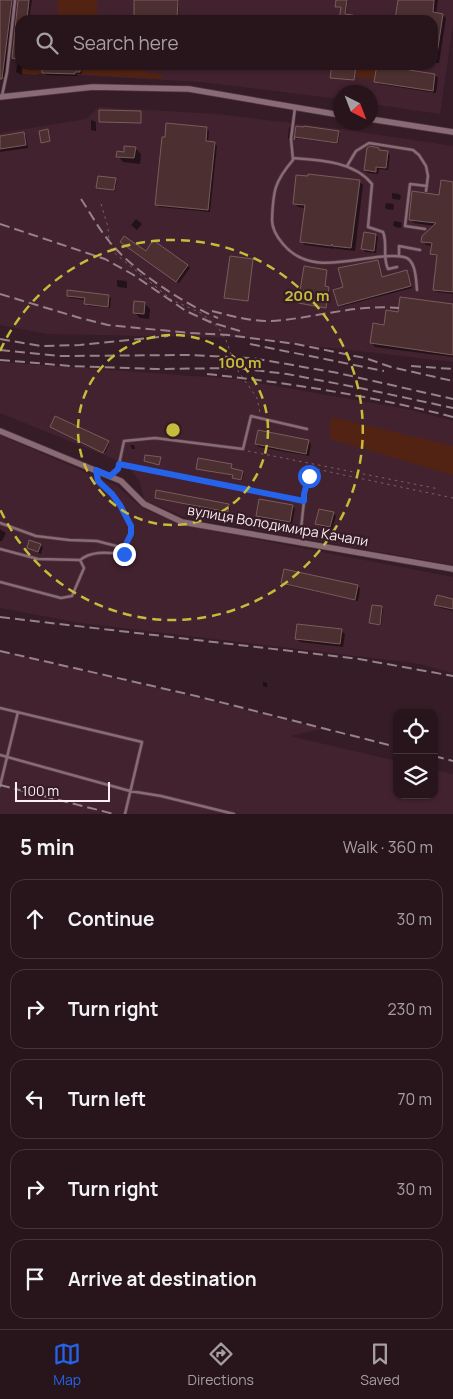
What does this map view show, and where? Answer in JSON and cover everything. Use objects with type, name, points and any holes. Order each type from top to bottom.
[{"type":"street","points":[[1,97],[93,87],[189,89],[333,113]]},
{"type":"street","points":[[378,120],[453,132]]},
{"type":"street","name":"вулиця Володимира Качали","points":[[0,431],[121,481],[144,504],[182,522],[453,569]]},
{"type":"lane","points":[[1,97],[7,72],[16,0]]},
{"type":"lane","points":[[295,108],[291,140],[292,158],[277,180],[272,196],[272,226],[278,238],[299,258],[314,263],[384,256],[404,256],[409,259],[414,270],[417,290]]},
{"type":"lane","points":[[347,166],[356,151],[369,144],[413,150],[419,155],[426,166],[426,191]]},
{"type":"lane","points":[[292,158],[327,161],[347,166],[365,176],[372,184],[368,227],[383,232],[386,239],[384,256],[388,269],[397,267]]},
{"type":"lane","points":[[425,229],[405,226],[410,184],[427,186]]},
{"type":"lane","points":[[399,256],[399,246],[420,250]]},
{"type":"lane","points":[[110,476],[118,469],[124,441],[155,438],[243,449],[251,416],[307,429]]},
{"type":"lane","points":[[119,464],[304,501],[300,529]]},
{"type":"lane","points":[[0,549],[38,559],[80,560],[87,555],[101,552],[124,554],[124,548],[131,534],[131,526],[112,494],[98,481],[96,470]]},
{"type":"lane","points":[[0,523],[36,536],[97,541],[124,548]]},
{"type":"lane","points":[[0,582],[61,598],[72,596],[84,568],[80,560]]},
{"type":"lane","points":[[0,708],[142,742],[125,814]]},
{"type":"lane","points":[[0,786],[18,712]]},
{"type":"lane","points":[[0,755],[130,791],[161,796],[234,814]]},
{"type":"path","points":[[101,204],[112,251],[172,300],[202,313],[218,327],[226,340],[236,368],[256,398],[261,419]]},
{"type":"path","points":[[243,449],[250,452],[439,489]]},
{"type":"path","points":[[304,501],[311,464]]},
{"type":"path","points":[[311,468],[453,498]]},
{"type":"shaded area","points":[[29,0],[453,0],[453,25],[440,114],[378,105],[378,85],[333,85],[333,98],[200,82],[20,73],[20,70],[438,70],[438,15],[28,15]]},
{"type":"shaded area","points":[[57,0],[97,0],[96,15],[59,14]]},
{"type":"shaded area","points":[[20,70],[42,70],[42,73],[35,75],[20,73]]},
{"type":"shaded area","points":[[77,70],[141,70],[162,74],[161,79],[75,74]]},
{"type":"shaded area","points":[[356,70],[375,70],[374,79],[355,77]]},
{"type":"shaded area","points":[[99,107],[218,114],[333,128],[333,130],[348,130],[453,146],[453,362],[245,338],[46,334],[0,325],[0,133],[86,119]]},
{"type":"shaded area","points":[[0,362],[235,379],[407,409],[453,421],[453,565],[184,517],[144,500],[140,482],[126,464],[0,413]]},
{"type":"shaded area","points":[[331,417],[453,446],[453,475],[330,439]]},
{"type":"shaded area","points":[[0,435],[117,486],[142,508],[180,525],[453,577],[453,673],[415,663],[81,623],[0,608]]},
{"type":"shaded area","points":[[0,651],[322,729],[290,736],[393,760],[393,799],[438,799],[438,771],[453,774],[453,814],[0,814]]},
{"type":"building","points":[[0,0],[12,0],[2,79],[0,79]]},
{"type":"building","points":[[18,0],[29,0],[28,15],[16,15]]},
{"type":"building","points":[[134,0],[178,0],[177,15],[134,15]]},
{"type":"building","points":[[336,0],[347,0],[345,14],[353,15],[340,15],[341,7],[335,7]]},
{"type":"building","points":[[398,0],[434,0],[433,12],[443,14],[438,48],[438,15],[396,15]]},
{"type":"building","points":[[15,29],[15,59],[12,58]]},
{"type":"building","points":[[42,70],[80,70],[80,72],[75,72],[75,74],[42,73]]},
{"type":"building","points":[[331,70],[355,70],[354,80],[330,78]]},
{"type":"building","points":[[376,70],[409,70],[435,74],[433,91],[374,82]]},
{"type":"building","points":[[99,110],[141,111],[141,123],[99,122]]},
{"type":"building","points":[[166,123],[207,127],[206,141],[215,142],[208,210],[155,205],[162,137],[165,137]]},
{"type":"building","points":[[296,126],[339,131],[337,143],[295,137],[294,140]]},
{"type":"building","points":[[48,129],[50,141],[41,143],[39,131]]},
{"type":"building","points":[[24,132],[26,145],[0,149],[0,136]]},
{"type":"building","points":[[124,146],[136,147],[134,158],[116,157],[117,151],[124,152]]},
{"type":"building","points":[[370,146],[388,151],[386,168],[376,167],[376,172],[364,170],[367,148]]},
{"type":"building","points":[[308,174],[360,180],[351,248],[332,246],[332,244],[331,246],[300,242],[305,205],[293,204],[296,175],[308,176]]},
{"type":"building","points":[[98,176],[116,178],[114,190],[96,188]]},
{"type":"building","points":[[441,180],[453,182],[453,292],[433,290],[437,255],[430,254],[432,243],[421,242],[422,236],[436,223],[409,220],[412,191],[439,195]]},
{"type":"building","points":[[364,232],[376,234],[374,251],[361,249]]},
{"type":"building","points":[[124,236],[146,251],[153,240],[188,265],[176,282],[120,242]]},
{"type":"building","points":[[230,256],[253,259],[248,301],[224,298]]},
{"type":"building","points":[[378,260],[382,277],[407,270],[411,286],[338,306],[333,290],[343,287],[338,268]]},
{"type":"building","points":[[304,266],[327,270],[325,286],[329,287],[326,308],[298,303]]},
{"type":"building","points":[[67,290],[109,295],[108,307],[84,304],[85,298],[67,296]]},
{"type":"building","points":[[400,297],[453,304],[453,355],[370,343],[373,323],[384,325],[386,310],[398,312]]},
{"type":"building","points":[[134,301],[145,302],[144,314],[133,313]]},
{"type":"building","points":[[55,416],[109,441],[103,453],[50,427]]},
{"type":"building","points":[[258,430],[309,440],[306,454],[255,444]]},
{"type":"building","points":[[145,455],[161,457],[159,465],[144,461]]},
{"type":"building","points":[[198,458],[232,464],[231,468],[243,471],[241,480],[232,478],[233,475],[196,469]]},
{"type":"building","points":[[156,490],[229,504],[228,512],[155,498]]},
{"type":"building","points":[[259,499],[293,505],[290,522],[256,516]]},
{"type":"building","points":[[319,509],[334,512],[330,527],[315,524]]},
{"type":"building","points":[[29,540],[41,544],[38,552],[27,548]]},
{"type":"building","points":[[284,569],[358,585],[355,600],[281,583]]},
{"type":"building","points":[[437,595],[453,599],[453,609],[434,605]]},
{"type":"building","points":[[372,605],[382,606],[380,625],[369,623]]},
{"type":"building","points":[[297,624],[342,629],[340,644],[295,639]]},
{"type":"railway","points":[[81,199],[105,236],[131,263],[159,285],[204,312],[218,318]]},
{"type":"railway","points":[[0,224],[105,259],[132,274],[186,311],[210,322],[240,331]]},
{"type":"railway","points":[[0,294],[108,325],[228,335],[296,344],[365,358],[391,367],[453,381]]},
{"type":"railway","points":[[212,311],[247,319],[269,321],[365,308],[399,308]]},
{"type":"railway","points":[[0,339],[41,346],[80,345],[168,336]]},
{"type":"railway","points":[[250,344],[384,371]]},
{"type":"railway","points":[[0,350],[61,356],[188,355],[252,358],[338,373],[453,399]]},
{"type":"railway","points":[[0,360],[71,366],[156,369],[236,368],[287,374],[453,408]]},
{"type":"railway","points":[[411,366],[453,369]]},
{"type":"railway","points":[[207,374],[331,391],[453,417]]},
{"type":"railway","points":[[0,617],[359,659],[453,676]]},
{"type":"railway","points":[[0,651],[196,696],[393,746]]},
{"type":"railway","points":[[438,757],[453,761]]},
{"type":"railway","points":[[0,785],[114,814]]},
{"type":"route","points":[[124,554],[124,548],[131,534],[131,526],[112,494],[98,481],[96,470],[110,476],[118,469],[119,464],[304,501],[309,476]]}]
